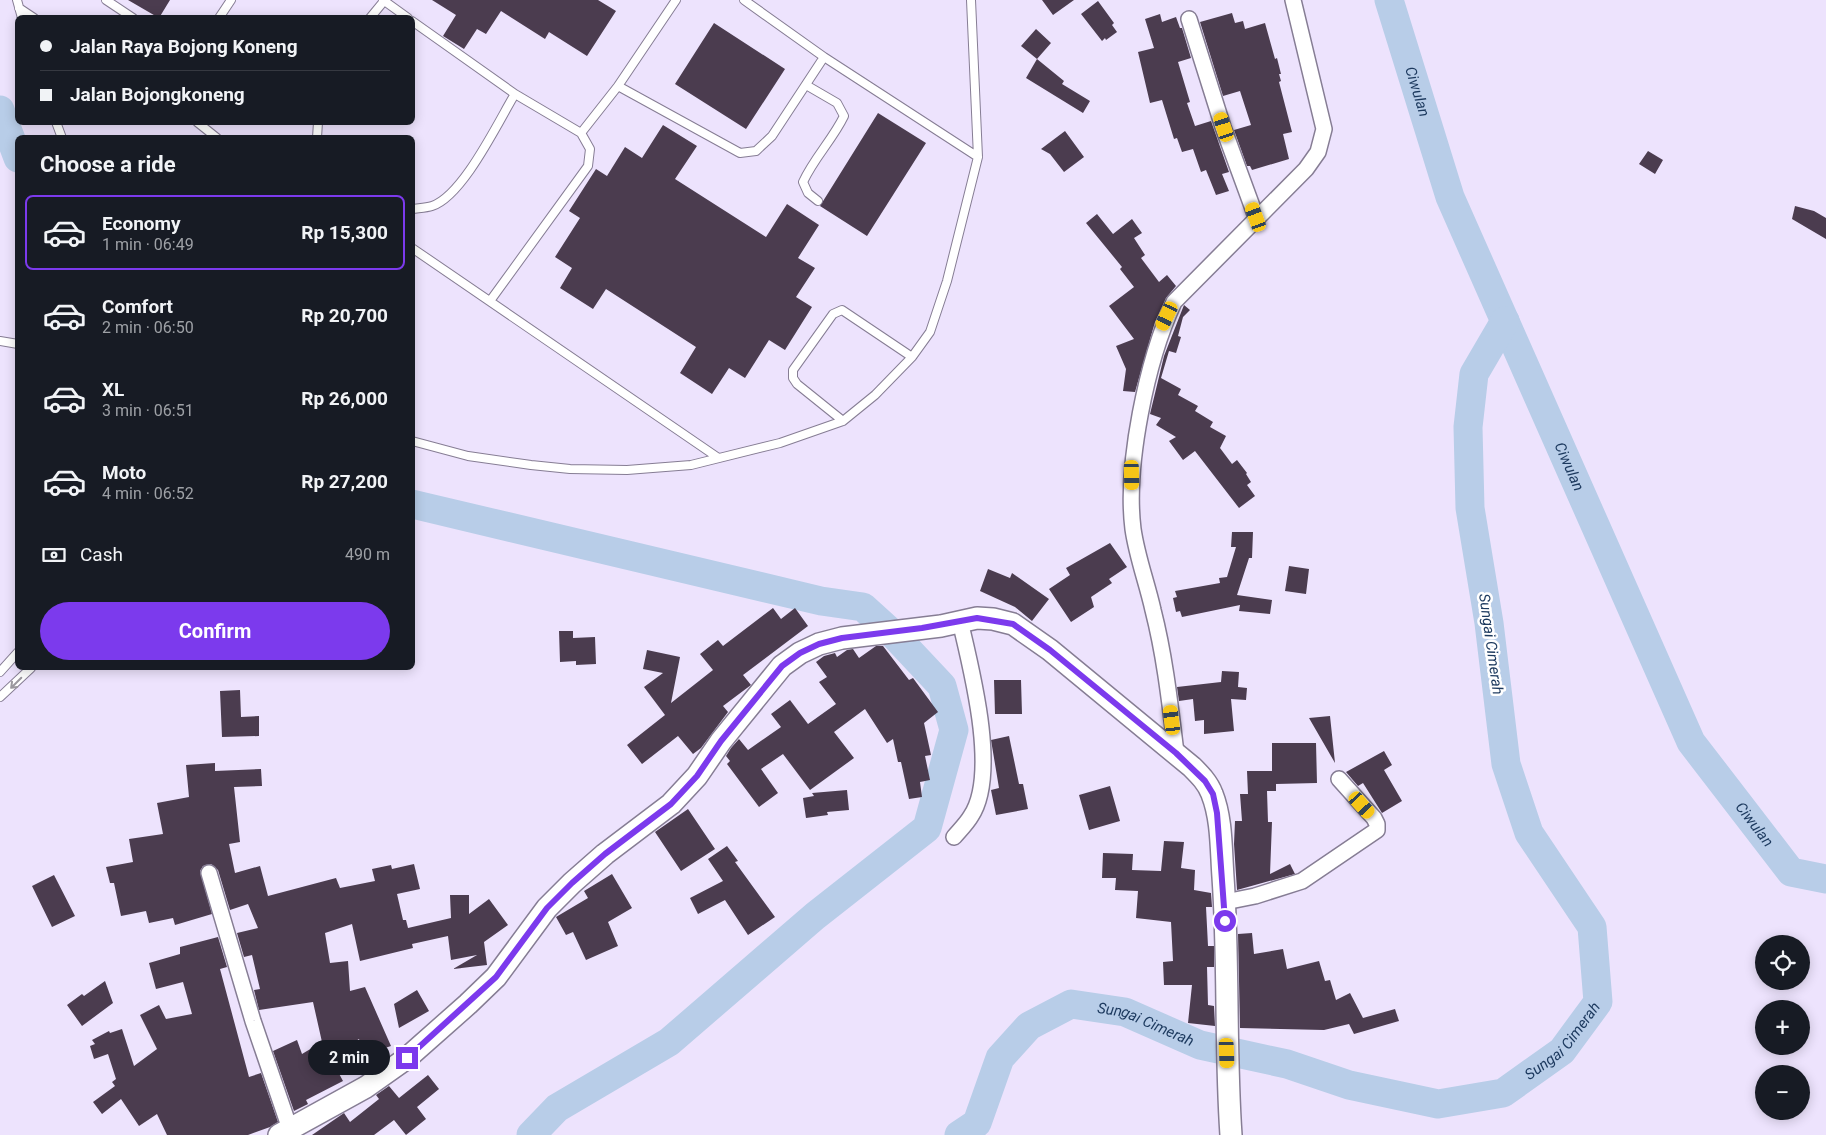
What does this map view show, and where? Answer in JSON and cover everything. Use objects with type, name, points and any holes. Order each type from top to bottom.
[{"type":"main road","points":[[285,1132],[366,1087],[407,1058],[468,1004],[496,977],[547,908],[572,883],[605,854],[671,804],[697,776],[721,741],[782,666],[800,653],[819,644],[842,638],[884,634],[977,618],[993,619],[1013,624],[1030,635],[1176,753],[1205,781],[1213,794],[1221,847],[1225,902],[1226,1020],[1231,1135]]},
{"type":"street","points":[[1176,753],[1166,671],[1133,527],[1132,475],[1137,434],[1161,329],[1174,302],[1256,217],[1306,169],[1318,152],[1324,129],[1293,0]]},
{"type":"street","points":[[1189,19],[1256,217]]},
{"type":"street","points":[[951,623],[977,700],[983,737],[983,766],[980,791],[972,815],[954,837]]},
{"type":"street","points":[[1225,902],[1263,894],[1302,881],[1377,830],[1374,818],[1339,779]]},
{"type":"street","points":[[209,873],[285,1132]]},
{"type":"lane","points":[[17,0],[21,15]]},
{"type":"lane","points":[[106,0],[128,15]]},
{"type":"lane","points":[[221,15],[231,0]]},
{"type":"lane","points":[[372,15],[384,0],[404,15]]},
{"type":"lane","points":[[581,133],[618,86],[676,0]]},
{"type":"lane","points":[[744,0],[824,57],[978,157]]},
{"type":"lane","points":[[415,442],[468,456],[570,469],[627,470],[691,465],[717,457],[780,444],[842,421],[875,395],[912,357],[930,332],[947,281],[978,157],[971,0]]},
{"type":"lane","points":[[19,8],[30,15]]},
{"type":"lane","points":[[415,23],[515,94],[581,133],[590,149],[588,166],[490,301]]},
{"type":"lane","points":[[618,86],[740,152],[756,151],[772,136],[824,57]]},
{"type":"lane","points":[[806,85],[838,103],[844,116],[837,131],[810,166],[803,182],[808,193],[818,201]]},
{"type":"lane","points":[[415,209],[433,206],[456,188],[470,170],[515,94]]},
{"type":"lane","points":[[201,125],[213,135]]},
{"type":"lane","points":[[415,250],[717,457]]},
{"type":"lane","points":[[842,421],[797,384],[793,378],[792,370],[833,314],[842,310],[912,357]]},
{"type":"lane","points":[[0,341],[15,344]]},
{"type":"lane","points":[[0,672],[15,655]]},
{"type":"lane","points":[[0,697],[29,670]]},
{"type":"building","points":[[128,0],[170,0],[161,15],[154,15]]},
{"type":"building","points":[[432,0],[598,0],[616,11],[587,56],[549,32],[545,39],[501,11],[486,34],[477,29],[464,49],[443,36],[456,15]]},
{"type":"building","points":[[1042,0],[1074,0],[1053,15]]},
{"type":"building","points":[[1098,1],[1114,23],[1112,25],[1117,32],[1102,41],[1081,14]]},
{"type":"building","points":[[1232,13],[1235,23],[1243,21],[1245,29],[1265,23],[1281,74],[1279,74],[1281,81],[1279,82],[1292,132],[1283,134],[1289,159],[1252,170],[1250,166],[1247,166],[1234,130],[1251,125],[1240,91],[1223,96],[1200,22]]},
{"type":"building","points":[[1160,14],[1162,22],[1176,17],[1180,28],[1182,28],[1191,58],[1178,62],[1190,102],[1187,103],[1195,126],[1211,121],[1229,172],[1222,174],[1229,191],[1216,195],[1206,170],[1201,172],[1193,149],[1182,152],[1177,138],[1174,139],[1162,100],[1150,103],[1138,52],[1154,48],[1145,19]]},
{"type":"building","points":[[714,23],[785,69],[746,129],[675,84]]},
{"type":"building","points":[[1036,29],[1051,43],[1037,59],[1021,46]]},
{"type":"building","points":[[1037,59],[1064,81],[1062,84],[1090,101],[1083,113],[1026,78]]},
{"type":"building","points":[[878,113],[926,143],[867,236],[820,206]]},
{"type":"building","points":[[663,125],[697,146],[675,179],[766,237],[787,204],[819,225],[798,258],[815,268],[796,297],[812,307],[785,350],[769,340],[745,378],[729,368],[712,394],[680,373],[696,347],[606,289],[593,309],[560,288],[572,268],[555,257],[580,218],[569,211],[596,169],[607,176],[625,147],[642,158]]},
{"type":"building","points":[[1065,131],[1084,157],[1064,172],[1050,154],[1041,149]]},
{"type":"building","points":[[1648,151],[1663,160],[1655,174],[1639,164]]},
{"type":"building","points":[[1795,206],[1814,211],[1826,218],[1826,239],[1792,219]]},
{"type":"building","points":[[1097,214],[1113,234],[1132,219],[1142,233],[1134,238],[1145,255],[1141,258],[1159,282],[1167,275],[1176,286],[1166,298],[1155,322],[1135,392],[1123,391],[1126,369],[1116,346],[1134,339],[1109,306],[1134,287],[1120,269],[1122,267],[1086,223]]},
{"type":"building","points":[[1184,305],[1190,310],[1183,317],[1178,336],[1181,337],[1176,353],[1169,351],[1161,378],[1181,389],[1178,395],[1198,406],[1195,411],[1213,422],[1210,427],[1226,436],[1220,448],[1232,464],[1237,460],[1247,473],[1251,482],[1247,485],[1255,496],[1239,508],[1195,451],[1183,460],[1169,441],[1176,437],[1156,425],[1161,418],[1150,414],[1164,356]]},
{"type":"building","points":[[1232,532],[1253,532],[1252,558],[1249,558],[1237,595],[1272,600],[1270,614],[1239,611],[1240,605],[1182,617],[1180,611],[1176,612],[1173,598],[1177,597],[1175,591],[1220,583],[1219,578],[1227,577],[1236,547],[1231,547]]},
{"type":"building","points":[[1110,543],[1127,567],[1109,579],[1112,583],[1091,597],[1094,607],[1071,622],[1049,589],[1070,575],[1066,568]]},
{"type":"building","points":[[1289,566],[1309,569],[1306,594],[1285,591]]},
{"type":"building","points":[[988,569],[1010,578],[1012,573],[1049,599],[1032,621],[1015,607],[980,591]]},
{"type":"building","points":[[773,608],[781,619],[795,608],[808,626],[743,675],[751,685],[723,706],[728,712],[701,748],[693,754],[678,736],[642,764],[627,745],[665,715],[644,687],[663,673],[643,669],[647,650],[680,657],[671,703],[713,670],[700,654],[718,640],[723,646]]},
{"type":"building","points":[[559,631],[573,631],[573,638],[595,637],[596,664],[576,665],[576,661],[560,662]]},
{"type":"building","points":[[876,646],[883,646],[909,680],[913,678],[938,712],[924,723],[931,755],[925,756],[930,780],[920,782],[922,797],[909,799],[901,762],[898,762],[893,739],[887,743],[865,709],[834,732],[854,758],[810,790],[783,754],[761,769],[778,793],[759,807],[727,764],[730,761],[726,756],[731,748],[739,739],[748,750],[781,727],[771,714],[790,700],[808,724],[836,704],[819,682],[827,677],[816,662],[824,656],[835,653],[837,657],[847,650],[853,649],[859,658]]},
{"type":"building","points":[[1222,671],[1239,672],[1238,687],[1247,688],[1246,700],[1231,699],[1234,731],[1204,734],[1204,720],[1195,721],[1193,699],[1179,701],[1177,687],[1221,682]]},
{"type":"building","points":[[994,680],[1021,680],[1022,714],[995,714]]},
{"type":"building","points":[[240,690],[241,717],[259,716],[259,736],[222,737],[220,691]]},
{"type":"building","points":[[1330,716],[1335,763],[1309,718]]},
{"type":"building","points":[[1009,736],[1019,784],[1023,784],[1028,809],[996,815],[991,790],[999,788],[991,740]]},
{"type":"building","points":[[1272,743],[1316,743],[1317,783],[1276,784],[1276,791],[1267,791],[1268,822],[1272,822],[1270,874],[1290,864],[1295,874],[1237,890],[1234,844],[1235,821],[1242,821],[1240,794],[1248,794],[1247,771],[1272,771]]},
{"type":"building","points":[[1384,751],[1392,765],[1384,770],[1402,801],[1382,813],[1363,783],[1358,786],[1346,772]]},
{"type":"building","points":[[215,763],[215,771],[261,769],[262,786],[234,787],[240,842],[229,844],[235,873],[260,866],[268,896],[336,878],[340,888],[375,881],[372,869],[391,865],[392,869],[414,864],[420,889],[397,894],[403,920],[406,920],[408,928],[451,918],[450,895],[469,895],[469,914],[489,899],[508,925],[484,942],[487,965],[453,969],[477,955],[451,960],[448,936],[412,944],[413,948],[360,961],[352,924],[325,933],[330,963],[348,961],[350,991],[365,987],[391,1046],[364,1055],[359,1039],[330,1057],[343,1081],[306,1100],[308,1104],[294,1111],[273,1051],[297,1040],[302,1054],[322,1042],[313,1002],[259,1010],[254,990],[260,989],[252,955],[244,957],[237,933],[258,928],[248,904],[230,910],[218,870],[211,864],[203,866],[200,871],[212,914],[175,925],[173,918],[149,923],[146,911],[121,916],[114,883],[110,883],[106,867],[133,862],[129,839],[163,834],[157,803],[189,797],[186,765]]},
{"type":"building","points":[[1110,786],[1120,821],[1089,830],[1079,795]]},
{"type":"building","points":[[847,790],[849,810],[827,812],[828,815],[806,818],[803,798],[814,796],[812,793]]},
{"type":"building","points":[[688,809],[715,849],[681,871],[655,832]]},
{"type":"building","points":[[1164,841],[1184,842],[1181,868],[1195,870],[1194,890],[1211,893],[1212,907],[1206,907],[1208,946],[1214,946],[1214,967],[1207,967],[1208,1005],[1214,1006],[1215,1026],[1188,1023],[1192,985],[1164,985],[1163,962],[1173,961],[1171,922],[1136,918],[1138,891],[1115,890],[1116,878],[1102,878],[1103,853],[1133,854],[1132,870],[1161,871]]},
{"type":"building","points":[[727,846],[738,861],[735,862],[775,917],[748,935],[725,900],[698,914],[690,898],[723,881],[708,859]]},
{"type":"building","points":[[612,874],[632,908],[608,922],[618,946],[586,960],[573,932],[566,935],[556,917],[588,898],[584,891]]},
{"type":"building","points":[[54,875],[75,916],[52,927],[32,886]]},
{"type":"building","points":[[1252,933],[1254,954],[1283,949],[1287,969],[1319,961],[1325,981],[1330,980],[1336,1000],[1350,993],[1363,1018],[1395,1009],[1399,1021],[1354,1034],[1349,1024],[1324,1030],[1240,1028],[1238,934]]},
{"type":"building","points":[[218,937],[227,967],[220,969],[249,1077],[261,1073],[278,1122],[248,1135],[167,1135],[157,1114],[139,1126],[121,1099],[102,1114],[93,1102],[115,1086],[112,1082],[116,1079],[108,1054],[94,1059],[90,1046],[95,1044],[92,1040],[109,1031],[110,1033],[122,1029],[134,1066],[157,1049],[140,1015],[159,1005],[166,1019],[192,1014],[183,982],[156,989],[149,963],[180,954],[180,947]]},
{"type":"building","points":[[105,981],[113,1003],[82,1026],[67,1005]]},
{"type":"building","points":[[417,990],[429,1011],[399,1028],[394,1004]]},
{"type":"building","points":[[428,1075],[439,1089],[417,1107],[426,1119],[406,1135],[394,1120],[374,1135],[312,1135],[344,1113],[350,1122],[379,1099],[376,1095],[389,1086],[399,1098]]},
{"type":"waterway","name":"Ciwulan","points":[[1389,0],[1450,197],[1691,742],[1791,872],[1826,879]]},
{"type":"waterway","points":[[0,110],[15,150]]},
{"type":"waterway","name":"Sungai Cimerah","points":[[959,1135],[977,1123],[1000,1058],[1029,1026],[1071,1004],[1125,1012],[1200,1045],[1287,1064],[1349,1085],[1438,1104],[1503,1093],[1562,1051],[1598,1002],[1592,927],[1529,833],[1506,764],[1489,623],[1470,508],[1468,427],[1474,374],[1505,321]]},
{"type":"waterway","points":[[415,505],[821,601],[863,607],[895,636],[942,686],[954,730],[927,828],[815,916],[669,1042],[557,1108],[531,1135]]},
{"type":"route","points":[[407,1058],[496,977],[547,908],[572,883],[605,854],[671,804],[697,776],[721,741],[782,666],[800,653],[819,644],[842,638],[941,626],[977,618],[993,619],[1013,624],[1030,635],[1176,753],[1205,781],[1213,794],[1217,813],[1225,921]]}]
